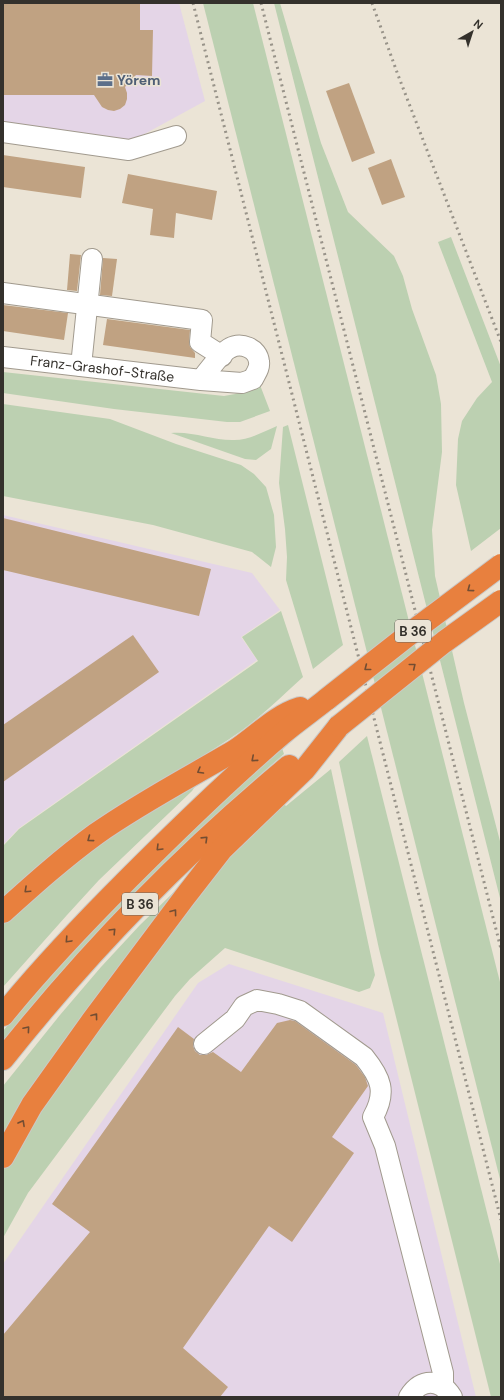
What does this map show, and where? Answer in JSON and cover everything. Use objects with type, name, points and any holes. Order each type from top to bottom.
[{"type":"highway","name":"B 36","points":[[3,1015],[22,991],[78,930],[175,831],[224,785],[281,725],[291,711],[327,699],[421,625],[501,565]]},
{"type":"highway","name":"B 36","points":[[3,1059],[106,939],[163,880],[214,831],[294,771],[339,726],[444,642],[501,601]]},
{"type":"highway","points":[[3,912],[51,869],[97,834],[142,803],[281,725]]},
{"type":"highway","points":[[3,1157],[32,1105],[92,1021],[184,898],[222,849],[294,771]]},
{"type":"street","points":[[3,132],[129,150],[176,136]]},
{"type":"street","points":[[82,366],[92,259]]},
{"type":"street","points":[[3,293],[202,320],[200,342],[222,356]]},
{"type":"street","name":"Franz-Grashof-Straße","points":[[3,357],[201,380],[242,383],[253,379],[259,367],[259,360],[248,346],[238,345],[229,348],[201,380]]},
{"type":"street","points":[[204,1044],[235,1019],[244,1006],[256,1000],[278,1004],[300,1011],[364,1057],[372,1066],[378,1076],[382,1099],[373,1117],[385,1146],[448,1392]]},
{"type":"street","points":[[409,1397],[416,1388],[433,1382],[448,1392]]},
{"type":"shaded area","points":[[3,3],[179,3],[205,101],[128,143],[3,124]]},
{"type":"shaded area","points":[[3,515],[252,573],[280,610],[241,637],[257,660],[19,828],[3,845]]},
{"type":"shaded area","points":[[229,964],[383,1013],[476,1397],[3,1397],[3,1264],[198,983]]},
{"type":"green space","points":[[203,3],[253,3],[501,986],[501,1183]]},
{"type":"green space","points":[[274,3],[280,3],[321,143],[348,212],[394,256],[403,276],[412,309],[436,375],[441,404],[442,452],[432,530],[435,576],[464,703],[501,845],[501,902]]},
{"type":"green space","points":[[451,237],[501,367],[501,528],[471,551],[456,485],[458,439],[462,421],[477,398],[492,382],[438,242]]},
{"type":"green space","points":[[3,372],[224,396],[235,394],[260,385],[270,411],[240,422],[227,422],[114,409],[3,393]]},
{"type":"green space","points":[[3,404],[110,419],[176,444],[241,465],[254,474],[266,487],[274,515],[276,547],[271,567],[252,552],[153,525],[3,496]]},
{"type":"green space","points":[[288,425],[343,645],[313,669],[286,580],[287,557],[285,529],[279,483],[283,427]]},
{"type":"green space","points":[[277,426],[271,449],[256,460],[245,459],[171,433],[187,433],[224,440],[238,440],[255,436]]},
{"type":"green space","points":[[281,611],[303,677],[265,712],[241,731],[121,804],[78,834],[39,865],[3,898],[3,846],[19,829],[258,661],[242,637]]},
{"type":"green space","points":[[367,736],[501,1268],[501,1397],[491,1397],[379,949],[339,762]]},
{"type":"green space","points":[[282,748],[284,754],[209,821],[101,927],[3,1042],[3,1031],[59,964],[185,834]]},
{"type":"green space","points":[[331,769],[375,975],[370,988],[359,992],[225,948],[190,979],[175,996],[28,1193],[3,1238],[3,1170],[44,1101],[233,850],[283,803],[286,806]]},
{"type":"green space","points":[[196,785],[192,791],[99,880],[3,987],[3,924],[12,914],[113,832]]},
{"type":"green space","points":[[175,891],[178,894],[3,1138],[3,1086],[101,967],[140,925]]},
{"type":"building","points":[[3,3],[140,3],[140,30],[153,30],[152,76],[136,75],[125,87],[127,99],[125,105],[114,111],[102,107],[94,95],[3,95]]},
{"type":"building","points":[[349,83],[375,153],[352,162],[326,91]]},
{"type":"building","points":[[3,155],[85,167],[81,198],[3,187]]},
{"type":"building","points":[[391,159],[405,197],[382,205],[368,168]]},
{"type":"building","points":[[128,174],[217,191],[212,220],[176,213],[174,238],[150,235],[153,209],[122,203]]},
{"type":"building","points":[[70,254],[81,255],[77,291],[67,290]]},
{"type":"building","points":[[103,258],[117,259],[112,296],[100,295]]},
{"type":"building","points":[[3,305],[68,313],[64,340],[3,331]]},
{"type":"building","points":[[107,319],[190,330],[190,347],[195,353],[195,358],[103,345]]},
{"type":"building","points":[[3,518],[211,569],[199,616],[3,570]]},
{"type":"building","points":[[133,635],[159,672],[3,782],[3,725]]},
{"type":"building","points":[[290,1020],[295,1021],[356,1065],[365,1077],[368,1086],[332,1137],[354,1153],[292,1242],[269,1226],[183,1348],[228,1387],[220,1397],[3,1397],[3,1335],[90,1232],[52,1204],[178,1027],[194,1039],[193,1046],[195,1051],[200,1055],[206,1055],[213,1052],[241,1072],[277,1023]]},
{"type":"railway","points":[[193,3],[501,1220]]},
{"type":"railway","points":[[261,3],[501,949]]},
{"type":"railway","points":[[372,3],[398,75],[501,342]]},
{"type":"place","name":"Yörem","points":[[105,80]]}]
